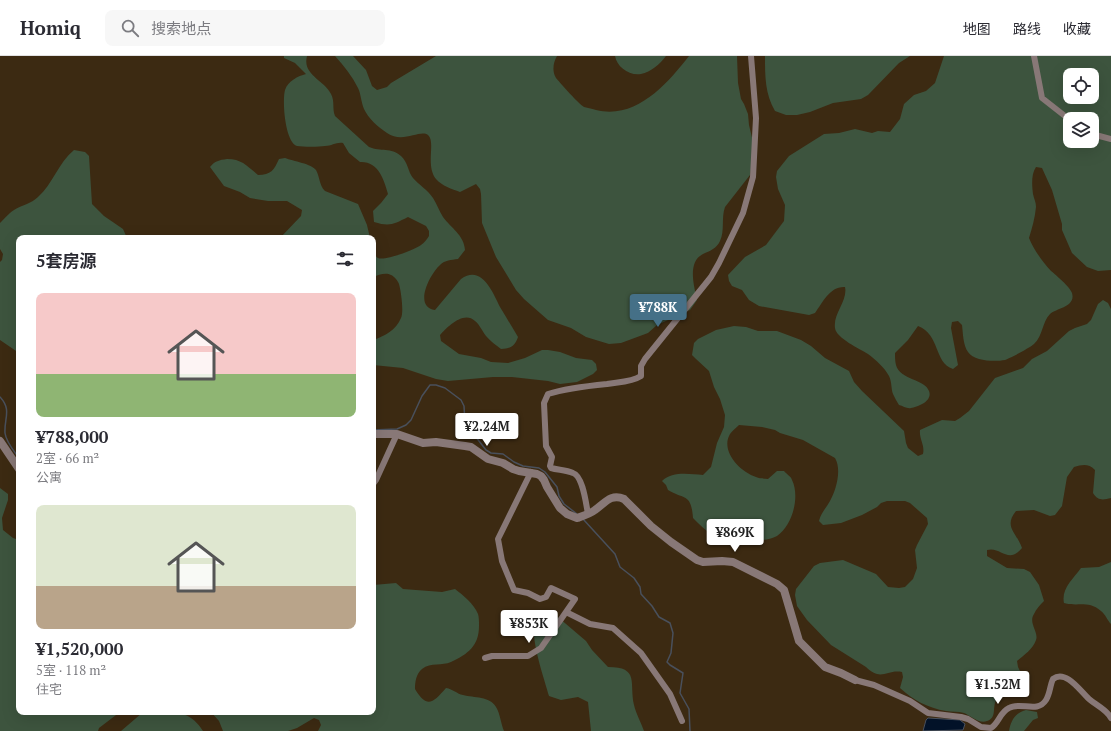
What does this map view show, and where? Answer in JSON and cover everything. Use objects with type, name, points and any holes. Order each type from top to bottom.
[{"type":"street","points":[[583,516],[580,481],[578,475],[573,472],[551,468],[550,466],[552,457],[546,446],[544,404],[548,394],[563,390],[621,382],[636,379],[641,376],[642,366],[645,360],[711,277],[743,213],[753,177],[756,118],[751,56]]},
{"type":"street","points":[[1034,56],[1042,98],[1063,114]]},
{"type":"street","points":[[1099,136],[1111,139]]},
{"type":"street","points":[[376,434],[397,434],[423,443],[436,442],[471,447],[488,459],[503,463],[519,471],[530,472],[541,476],[560,508],[567,514],[583,516],[594,511],[609,498],[619,497],[624,499],[651,526],[697,560],[703,562],[732,562],[777,584],[784,590],[799,642],[825,667],[855,680],[874,685],[906,699],[928,713],[961,717],[981,726],[991,728],[999,721],[1001,714],[1012,706],[1019,704],[1032,707],[1042,704],[1047,698],[1053,679],[1055,677],[1061,677],[1072,682],[1089,699],[1108,713],[1111,718]]},
{"type":"street","points":[[376,480],[397,434]]},
{"type":"street","points":[[0,441],[16,465]]},
{"type":"street","points":[[486,658],[492,656],[528,656],[541,648],[575,599],[551,588],[546,597],[540,600],[528,593],[514,590],[502,561],[498,539],[530,472]]},
{"type":"street","points":[[566,612],[590,624],[613,628],[642,653],[670,694],[682,721]]},
{"type":"green space","points":[[284,56],[307,56],[306,63],[311,73],[328,89],[331,94],[335,116],[369,147],[390,151],[401,156],[413,178],[431,195],[443,217],[460,236],[465,250],[458,259],[448,260],[442,263],[436,269],[428,282],[424,297],[428,308],[435,310],[461,279],[468,275],[475,275],[486,282],[518,337],[512,346],[501,349],[488,338],[475,321],[466,317],[461,318],[447,328],[440,335],[441,341],[459,354],[481,358],[491,362],[508,363],[525,358],[542,350],[560,352],[576,358],[592,360],[596,364],[597,370],[593,374],[577,382],[560,384],[548,381],[512,377],[448,381],[436,379],[403,368],[376,365],[376,339],[382,337],[393,329],[399,322],[402,315],[402,301],[400,287],[396,279],[389,274],[376,276],[376,256],[382,259],[412,250],[425,241],[429,236],[429,231],[426,226],[408,217],[392,224],[374,222],[373,211],[388,194],[382,177],[376,168],[371,164],[360,162],[349,153],[343,143],[311,147],[297,146],[293,143],[285,121],[284,95],[288,84],[294,79],[306,74],[295,63],[284,58]]},
{"type":"green space","points":[[335,56],[353,56],[366,70],[372,86],[377,90],[387,87],[391,83],[436,56],[557,56],[554,67],[556,78],[574,98],[584,107],[611,112],[624,110],[637,105],[649,97],[671,78],[689,56],[737,56],[738,83],[741,99],[748,114],[755,150],[750,175],[725,207],[722,233],[719,243],[713,249],[698,258],[693,268],[694,288],[697,300],[690,310],[657,325],[648,333],[621,343],[609,344],[586,337],[571,328],[548,320],[516,290],[496,257],[482,223],[481,194],[480,189],[476,184],[460,192],[441,184],[436,179],[431,167],[431,143],[428,135],[420,134],[405,137],[393,136],[377,125],[368,116],[364,109],[359,90],[353,79]]},
{"type":"green space","points":[[615,56],[666,56],[652,70],[641,74],[632,74],[624,70],[618,64]]},
{"type":"green space","points":[[765,56],[910,56],[899,63],[868,95],[861,99],[833,103],[810,112],[797,115],[786,115],[775,111],[769,98],[767,91]]},
{"type":"green space","points":[[944,56],[1111,56],[1111,270],[1098,271],[1087,267],[1072,253],[1062,230],[1062,224],[1052,190],[1042,168],[1036,167],[1033,173],[1032,184],[1036,207],[1029,238],[1044,263],[1071,290],[1071,301],[1069,304],[1053,312],[1047,317],[1039,337],[1034,344],[1005,360],[985,360],[971,355],[965,346],[962,325],[958,321],[952,322],[951,328],[958,365],[953,369],[947,366],[943,361],[930,335],[918,326],[908,340],[895,353],[896,364],[898,370],[902,374],[927,387],[930,395],[924,403],[908,408],[898,404],[893,394],[889,376],[877,361],[839,336],[836,332],[836,317],[844,297],[845,287],[840,287],[831,292],[815,313],[809,315],[759,306],[749,300],[742,290],[732,286],[728,275],[745,257],[766,245],[784,221],[785,205],[778,189],[776,177],[777,171],[789,156],[824,134],[839,133],[855,129],[872,133],[878,131],[890,132],[900,119],[904,104],[914,95],[926,91],[935,83]]},
{"type":"green space","points":[[74,150],[85,152],[89,156],[92,204],[104,216],[123,229],[126,235],[16,235],[16,351],[0,340],[0,262],[3,254],[0,249],[0,223],[12,211],[32,201],[43,192],[68,155]]},
{"type":"green space","points":[[285,158],[307,164],[316,170],[325,191],[358,204],[367,225],[369,235],[283,235],[301,216],[302,210],[287,201],[268,201],[250,198],[240,192],[224,186],[210,167],[219,160],[232,159],[244,164],[258,175],[262,175],[272,171],[279,159]]},
{"type":"green space","points":[[1103,300],[1108,303],[1111,309],[1111,498],[1101,499],[1093,493],[1095,470],[1090,466],[1085,465],[1074,467],[1067,477],[1062,506],[1055,515],[1050,516],[1034,510],[1016,511],[1012,517],[1012,530],[1022,548],[1017,553],[1008,555],[992,549],[987,550],[987,556],[1007,568],[1024,569],[1030,572],[1039,585],[1044,601],[1032,617],[1037,637],[1035,643],[1028,652],[1017,661],[1023,677],[1017,685],[1004,691],[996,700],[993,716],[990,720],[984,722],[978,721],[962,712],[933,708],[916,700],[900,688],[903,677],[902,672],[876,674],[871,671],[831,645],[807,620],[797,606],[795,595],[796,589],[814,566],[820,563],[843,560],[876,574],[888,587],[905,587],[913,579],[917,568],[915,550],[928,524],[927,518],[910,503],[905,501],[887,501],[862,515],[841,523],[823,525],[819,521],[820,518],[830,501],[836,486],[838,468],[835,458],[803,440],[762,427],[739,425],[730,434],[728,447],[733,460],[744,471],[750,474],[759,478],[768,479],[777,471],[784,471],[790,476],[795,494],[794,510],[787,525],[777,536],[764,540],[746,541],[727,540],[714,536],[705,530],[693,518],[691,504],[689,501],[686,498],[668,490],[662,481],[676,474],[703,475],[711,467],[717,443],[724,427],[725,415],[709,371],[692,355],[694,343],[698,339],[716,330],[734,326],[746,327],[758,331],[777,331],[801,340],[811,346],[825,358],[849,371],[854,382],[862,391],[904,431],[908,448],[918,456],[923,454],[920,430],[942,420],[955,421],[960,418],[969,411],[995,378],[1023,368],[1032,359],[1047,351],[1069,331],[1087,324],[1091,320],[1098,304]]},
{"type":"green space","points":[[0,488],[8,494],[8,500],[2,518],[3,530],[16,539],[16,715],[116,715],[99,728],[98,731],[0,731]]},
{"type":"green space","points":[[1111,562],[1111,624],[1103,613],[1092,606],[1064,603],[1064,593],[1071,580],[1081,568],[1099,567]]},
{"type":"green space","points":[[396,583],[403,589],[442,592],[455,589],[471,603],[479,618],[478,633],[475,644],[463,656],[451,662],[433,665],[422,669],[417,676],[415,689],[423,699],[430,702],[446,688],[467,696],[486,699],[493,703],[497,709],[504,731],[318,731],[321,725],[319,720],[314,718],[297,728],[288,731],[223,731],[219,721],[214,715],[376,715],[376,585]]},
{"type":"green space","points":[[537,612],[549,613],[559,618],[586,641],[592,650],[608,667],[625,670],[629,673],[632,683],[634,705],[644,731],[591,731],[588,702],[578,697],[561,700],[549,696],[540,666],[535,641],[534,620]]},
{"type":"green space","points":[[1026,710],[1037,712],[1038,718],[1033,720],[1024,731],[1009,731],[1016,715]]},
{"type":"green space","points":[[140,715],[185,715],[192,718],[203,731],[121,731]]},
{"type":"water","points":[[928,718],[960,720],[965,724],[963,730],[923,731]]},
{"type":"waterway","points":[[376,430],[397,429],[406,425],[411,420],[422,396],[430,385],[445,388],[461,400],[464,406],[465,423],[486,450],[491,453],[503,454],[514,462],[523,466],[539,468],[545,472],[557,487],[559,496],[564,504],[577,514]]},
{"type":"waterway","points":[[0,397],[7,410],[5,433],[10,446],[16,454]]},
{"type":"waterway","points":[[583,519],[615,554],[620,567],[634,578],[640,587],[641,594],[652,606],[659,617],[670,623],[673,633],[671,653],[667,662],[683,673],[680,693],[689,709],[690,731]]}]
